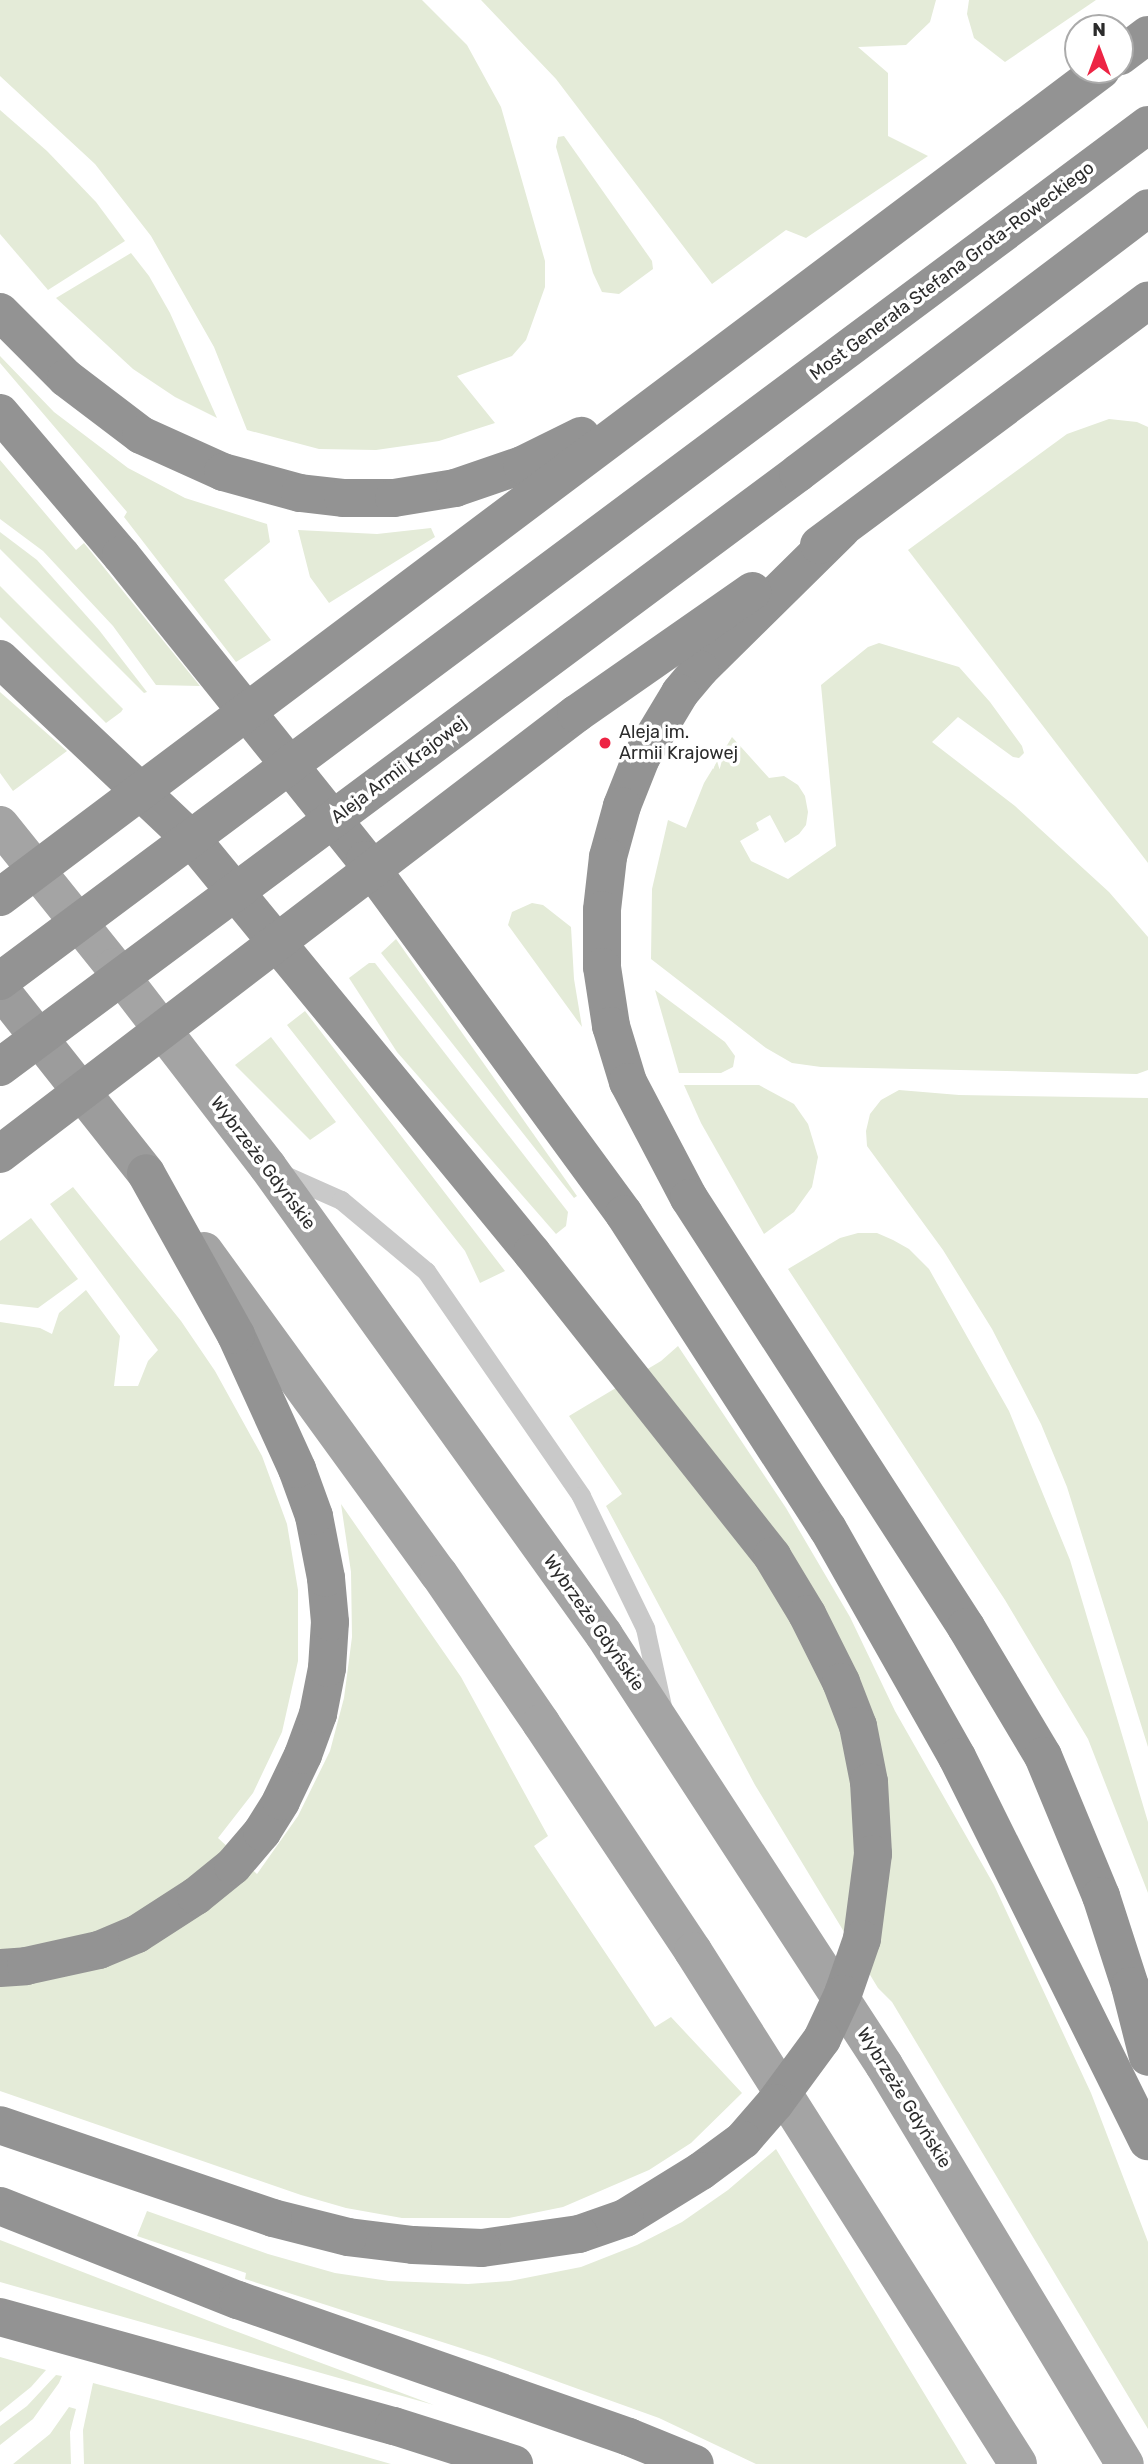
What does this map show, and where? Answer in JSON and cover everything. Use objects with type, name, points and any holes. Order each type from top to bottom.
[{"type":"highway","points":[[0,897],[712,359],[1082,84]]},
{"type":"highway","name":"Most Generała Stefana Grota-Roweckiego","points":[[0,981],[1148,125]]},
{"type":"highway","name":"Aleja Armii Krajowej","points":[[0,1067],[798,473],[1148,208]]},
{"type":"highway","points":[[0,1154],[576,714],[841,530],[1148,301]]},
{"type":"highway","points":[[0,312],[66,378],[141,435],[183,456],[260,484],[300,493],[343,498],[394,498],[456,488],[522,465],[590,431],[712,359]]},
{"type":"highway","points":[[0,413],[121,555],[365,860],[624,1214],[828,1529],[937,1721],[1148,2141]]},
{"type":"highway","points":[[841,530],[700,668],[680,693],[641,758],[622,806],[608,857],[601,910],[602,967],[611,1026],[628,1082],[657,1140],[726,1259],[892,1512],[1043,1756],[1101,1896],[1130,1986],[1148,2057]]},
{"type":"highway","points":[[0,659],[195,843],[532,1254],[772,1556],[813,1625],[841,1682],[858,1726],[869,1782],[873,1854],[868,1900],[858,1950],[844,1994],[822,2039],[743,2140],[664,2195],[625,2218],[579,2234],[482,2248],[413,2245],[348,2238],[286,2222],[0,2125]]},
{"type":"highway","points":[[0,888],[33,870]]},
{"type":"highway","points":[[0,989],[146,1173],[236,1335],[297,1469],[314,1516],[326,1578],[330,1622],[327,1668],[318,1714],[303,1755],[281,1801],[262,1832],[233,1866],[197,1896],[137,1934],[99,1950],[26,1966],[0,1968]]},
{"type":"highway","points":[[0,2206],[239,2300],[629,2437],[695,2464]]},
{"type":"highway","points":[[4,2318],[394,2426],[514,2464]]},
{"type":"main road","name":"Wybrzeże Gdyńskie","points":[[0,825],[114,967],[268,1167],[481,1461],[667,1731],[891,2076],[1125,2464]]},
{"type":"main road","points":[[146,1173],[431,1563],[541,1723],[693,1951],[1018,2464]]},
{"type":"lane","points":[[268,1167],[341,1200],[426,1271],[581,1496],[645,1628],[667,1731]]},
{"type":"green space","points":[[0,0],[422,0],[467,45],[501,107],[545,261],[545,287],[526,340],[512,356],[457,376],[495,423],[439,441],[376,450],[319,449],[247,430],[214,347],[151,236],[95,164],[0,76]]},
{"type":"green space","points":[[481,0],[936,0],[930,22],[906,45],[858,47],[888,73],[888,136],[928,156],[806,238],[786,230],[712,284],[556,79]]},
{"type":"green space","points":[[969,0],[1096,0],[1075,14],[1064,14],[1064,22],[1005,62],[974,38],[967,14]]},
{"type":"green space","points":[[0,110],[47,151],[96,202],[125,241],[48,290],[0,234]]},
{"type":"green space","points":[[564,136],[652,261],[653,269],[619,294],[602,292],[593,273],[556,147],[558,137]]},
{"type":"green space","points":[[131,253],[149,276],[170,313],[217,418],[175,397],[133,369],[56,298]]},
{"type":"green space","points":[[0,356],[54,412],[128,468],[185,498],[267,524],[270,542],[224,580],[271,640],[236,662],[124,517],[127,512],[0,363]]},
{"type":"green space","points":[[1109,419],[1137,422],[1148,427],[1148,863],[908,550],[1067,434]]},
{"type":"green space","points":[[0,460],[76,550],[84,543],[200,686],[156,685],[113,626],[43,551],[0,519]]},
{"type":"green space","points":[[431,528],[435,537],[329,603],[310,577],[298,530],[377,534]]},
{"type":"green space","points":[[0,532],[37,560],[99,630],[147,692],[144,693],[0,549]]},
{"type":"green space","points":[[0,586],[123,709],[121,712],[106,723],[0,617]]},
{"type":"green space","points":[[879,643],[959,667],[990,702],[1022,746],[1024,753],[1019,758],[1013,757],[958,717],[932,742],[1015,806],[1109,892],[1148,937],[1148,1070],[1137,1074],[821,1067],[792,1063],[766,1048],[651,959],[652,889],[668,820],[686,828],[704,783],[732,737],[769,778],[784,776],[798,785],[805,796],[808,812],[806,825],[799,834],[785,843],[770,815],[756,823],[759,830],[740,841],[751,861],[788,879],[836,846],[821,685],[868,647]]},
{"type":"green space","points":[[0,692],[67,751],[13,791],[0,773]]},
{"type":"green space","points":[[532,903],[543,905],[571,927],[574,979],[582,1027],[508,925],[512,912]]},
{"type":"green space","points":[[396,939],[577,1196],[574,1198],[381,953]]},
{"type":"green space","points":[[369,963],[375,963],[568,1212],[566,1226],[556,1234],[397,1052],[349,978]]},
{"type":"green space","points":[[655,990],[725,1042],[735,1056],[733,1067],[721,1073],[679,1073]]},
{"type":"green space","points":[[305,1011],[505,1271],[480,1283],[465,1251],[287,1025]]},
{"type":"green space","points":[[271,1037],[336,1122],[310,1140],[235,1065]]},
{"type":"green space","points":[[684,1085],[759,1085],[794,1104],[808,1124],[818,1157],[812,1187],[794,1212],[764,1234],[701,1123]]},
{"type":"green space","points":[[899,1090],[959,1095],[1148,1098],[1148,1747],[1067,1487],[1041,1424],[992,1329],[943,1250],[867,1146],[866,1131],[870,1114],[881,1100]]},
{"type":"green space","points":[[73,1187],[181,1321],[215,1371],[262,1456],[287,1524],[298,1590],[298,1661],[282,1732],[253,1793],[218,1838],[257,1874],[298,1816],[330,1751],[344,1698],[352,1637],[351,1572],[341,1504],[461,1677],[548,1836],[534,1846],[655,2027],[671,2017],[742,2093],[691,2143],[649,2170],[563,2207],[509,2218],[402,2218],[346,2208],[301,2195],[0,2091],[0,1322],[40,1328],[52,1334],[59,1313],[86,1290],[120,1336],[114,1386],[138,1386],[148,1361],[158,1350],[50,1204]]},
{"type":"green space","points":[[31,1218],[78,1279],[38,1308],[0,1304],[0,1241]]},
{"type":"green space","points":[[858,1233],[877,1233],[893,1240],[909,1249],[929,1269],[1009,1411],[1070,1560],[1148,1822],[1148,1893],[1088,1739],[1005,1600],[788,1269],[840,1238]]},
{"type":"green space","points":[[678,1346],[786,1508],[850,1617],[895,1711],[994,1885],[1091,2093],[1148,2242],[1148,2429],[892,2002],[878,1988],[755,1785],[606,1506],[622,1494],[569,1416],[661,1361]]},
{"type":"green space","points":[[776,2149],[967,2464],[756,2464],[659,2418],[489,2357],[245,2279],[246,2273],[137,2236],[147,2211],[268,2254],[335,2273],[389,2281],[468,2284],[510,2281],[581,2267],[637,2245],[682,2222],[728,2190]]},
{"type":"green space","points":[[0,2240],[230,2329],[434,2405],[0,2282]]},
{"type":"green space","points":[[0,2357],[46,2370],[31,2387],[0,2412]]},
{"type":"green space","points":[[56,2375],[62,2376],[59,2383],[33,2419],[0,2445],[0,2426],[27,2406]]},
{"type":"green space","points":[[93,2383],[391,2464],[84,2464],[83,2430]]},
{"type":"green space","points":[[69,2407],[76,2409],[70,2432],[71,2464],[13,2464],[50,2434]]},
{"type":"place","name":"Aleja im. Armii Krajowej","points":[[605,743]]}]
